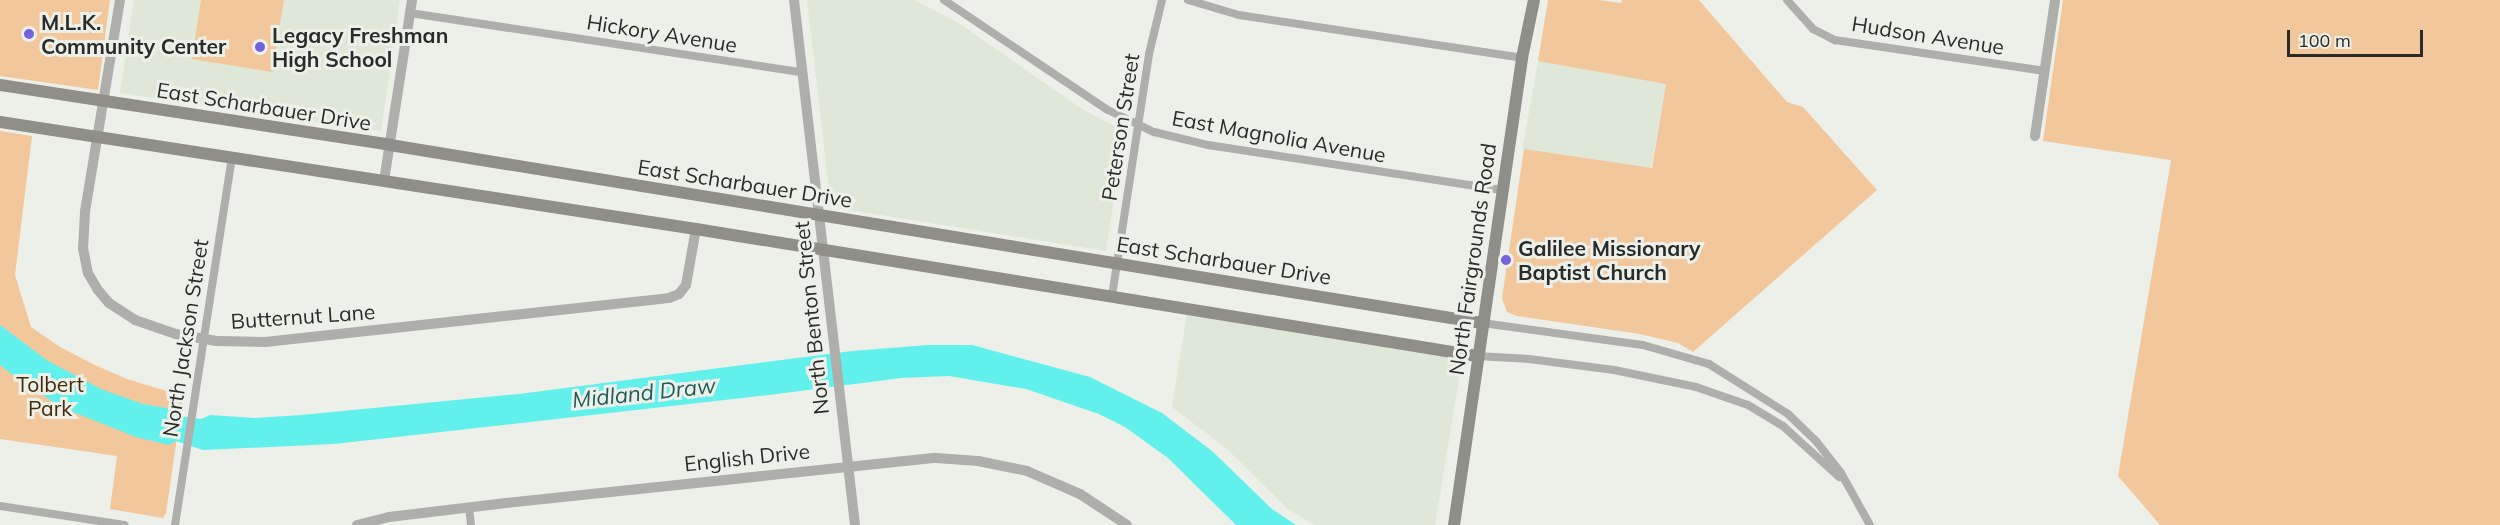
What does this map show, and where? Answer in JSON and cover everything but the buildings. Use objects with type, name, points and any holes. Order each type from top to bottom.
[{"type":"main road","name":"North Fairgrounds Road","points":[[1454,525],[1522,58],[1534,0]]},
{"type":"main road","name":"East Scharbauer Drive","points":[[0,85],[390,145],[1482,322]]},
{"type":"main road","points":[[0,122],[696,229],[1477,356]]},
{"type":"street","name":"Butternut Lane","points":[[120,0],[83,229],[84,257],[92,280],[109,303],[128,316],[165,330],[204,339],[234,343],[265,342],[669,298],[679,294],[686,285],[696,229]]},
{"type":"street","points":[[384,181],[412,0]]},
{"type":"street","name":"North Benton Street","points":[[794,0],[836,346],[838,398],[855,525]]},
{"type":"street","name":"East Magnolia Avenue","points":[[944,0],[1083,94],[1138,125],[1187,141],[1502,190]]},
{"type":"street","name":"Peterson Street","points":[[1112,296],[1149,54],[1162,0]]},
{"type":"street","points":[[1188,0],[1239,15],[1522,58]]},
{"type":"street","name":"Hudson Avenue","points":[[1787,0],[1813,29],[1835,40],[2044,72]]},
{"type":"street","points":[[2035,136],[2055,0]]},
{"type":"street","name":"Hickory Avenue","points":[[410,12],[802,72]]},
{"type":"street","name":"North Jackson Street","points":[[175,525],[232,158]]},
{"type":"street","points":[[1482,322],[1643,345],[1709,364],[1788,414],[1816,441],[1848,485],[1870,525]]},
{"type":"street","points":[[1477,356],[1529,359],[1614,370],[1707,390],[1748,405],[1783,426],[1848,485]]},
{"type":"street","name":"English Drive","points":[[357,525],[389,517],[848,465],[936,458],[1005,465],[1054,481],[1080,494],[1127,525]]},
{"type":"street","points":[[0,506],[125,525]]},
{"type":"street","points":[[469,508],[471,525]]},
{"type":"shaded area","name":"Legacy Freshman High School","points":[[134,0],[400,0],[381,131],[120,93]]},
{"type":"shaded area","points":[[807,0],[915,0],[960,24],[1082,109],[1125,132],[1106,251],[831,207]]},
{"type":"shaded area","points":[[1538,61],[1666,84],[1651,171],[1523,149]]},
{"type":"shaded area","points":[[1187,314],[1457,356],[1462,361],[1435,525],[1314,525],[1288,509],[1227,449],[1172,407]]},
{"type":"green space","points":[[0,0],[110,0],[98,90],[0,76]]},
{"type":"green space","points":[[201,0],[284,0],[272,72],[192,59]]},
{"type":"green space","points":[[1548,0],[1599,0],[1621,3],[1622,0],[1699,0],[1787,102],[1803,107],[1877,190],[1693,352],[1678,343],[1640,334],[1517,316],[1507,312],[1502,298],[1524,149],[1652,168],[1666,84],[1538,61]]},
{"type":"green space","points":[[2063,0],[2500,0],[2500,525],[2160,525],[2118,476],[2171,160],[2043,141]]},
{"type":"green space","name":"Tolbert Park","points":[[0,131],[32,136],[15,275],[31,327],[60,347],[95,365],[127,379],[183,396],[166,513],[163,518],[110,509],[117,456],[0,439]]},
{"type":"water","name":"Midland Draw","points":[[0,325],[48,361],[103,390],[143,404],[172,409],[180,416],[201,419],[210,415],[255,418],[301,415],[519,394],[852,351],[928,345],[972,345],[1090,377],[1162,413],[1212,451],[1272,509],[1296,525],[1236,525],[1168,458],[1125,427],[1099,414],[1026,389],[949,376],[901,378],[334,444],[203,450],[176,441],[169,445],[136,437],[63,408],[0,365]]},
{"type":"place","name":"M.L.K. Community Center","points":[[29,34]]},
{"type":"place","name":"Legacy Freshman High School","points":[[260,47]]},
{"type":"place","name":"Galilee Missionary Baptist Church","points":[[1506,260]]}]
